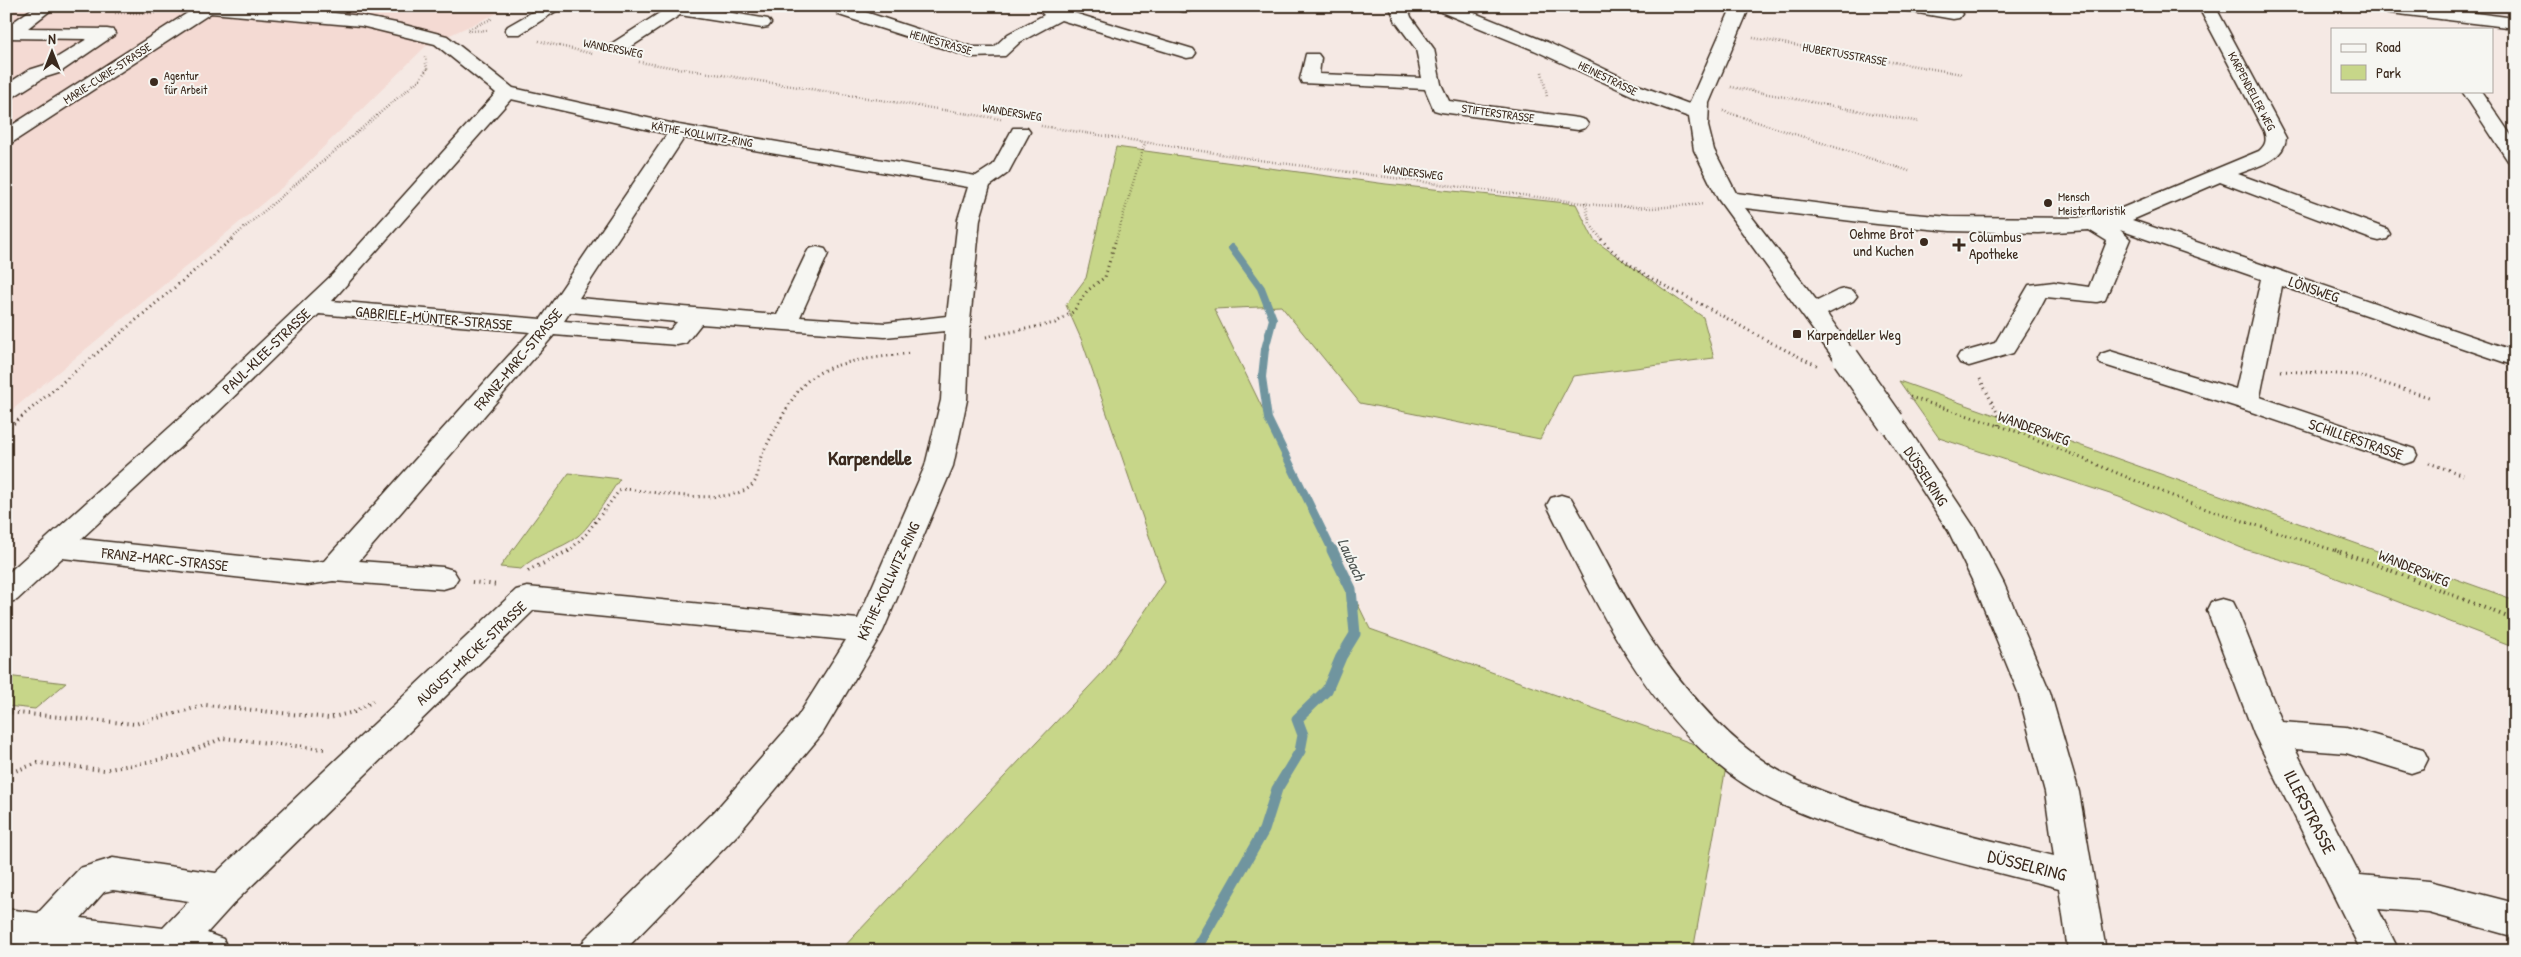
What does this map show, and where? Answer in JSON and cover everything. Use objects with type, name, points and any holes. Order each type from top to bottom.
[{"type":"street","points":[[14,8],[36,6]]},
{"type":"street","points":[[6,93],[36,74],[52,69],[107,34],[9,32],[48,6]]},
{"type":"street","points":[[182,6],[249,8],[361,21],[441,40]]},
{"type":"street","points":[[514,30],[556,6]]},
{"type":"street","points":[[658,6],[762,24]]},
{"type":"street","points":[[1036,6],[1066,10],[1187,53]]},
{"type":"street","name":"STIFTERSTRASSE","points":[[1405,6],[1400,10],[1403,22],[1424,48],[1429,61],[1432,84],[1440,106],[1578,124]]},
{"type":"street","name":"HEINESTRASSE","points":[[1442,6],[1572,60],[1630,89],[1668,105],[1698,108]]},
{"type":"street","points":[[1471,18],[1492,6]]},
{"type":"street","points":[[1698,108],[1706,82],[1741,6]]},
{"type":"street","points":[[1907,6],[1952,14]]},
{"type":"street","name":"KARPENDELLER WEG","points":[[1730,199],[1825,217],[1961,225],[2067,226],[2102,221],[2266,155],[2275,147],[2277,140],[2206,6]]},
{"type":"street","points":[[2374,6],[2420,9],[2515,23]]},
{"type":"street","name":"MARIE-CURIE-STRASSE","points":[[6,138],[207,8]]},
{"type":"street","points":[[2420,9],[2432,28]]},
{"type":"street","points":[[617,48],[677,10]]},
{"type":"street","name":"HEINESTRASSE","points":[[845,11],[970,52],[999,52],[1014,38],[1066,10]]},
{"type":"street","name":"KÄTHE-KOLLWITZ-RING","points":[[441,40],[507,92],[679,131],[980,183],[969,219],[958,332],[954,400],[939,466],[868,631],[810,725],[727,822],[598,951]]},
{"type":"street","points":[[1312,58],[1309,79],[1432,84]]},
{"type":"street","name":"PAUL-KLEE-STRASSE","points":[[6,592],[57,547],[341,279],[426,186],[507,92]]},
{"type":"street","points":[[2472,92],[2515,157]]},
{"type":"street","name":"DÜSSELRING","points":[[1698,108],[1701,138],[1710,164],[1730,199],[1813,312],[1837,364],[1891,422],[1962,530],[1989,584],[2034,692],[2062,792],[2077,877],[2087,951]]},
{"type":"street","points":[[6,116],[38,118]]},
{"type":"street","name":"FRANZ-MARC-STRASSE","points":[[333,570],[353,550],[547,328],[679,131]]},
{"type":"street","points":[[980,183],[1001,169],[1020,132]]},
{"type":"street","points":[[2218,174],[2378,234]]},
{"type":"street","points":[[1970,358],[2004,348],[2022,320],[2037,290],[2054,289],[2097,295],[2119,239],[2102,221]]},
{"type":"street","name":"LÖNSWEG","points":[[2102,221],[2274,275],[2515,360]]},
{"type":"street","points":[[786,323],[817,254]]},
{"type":"street","points":[[2246,402],[2274,275]]},
{"type":"street","points":[[1813,312],[1845,296]]},
{"type":"street","points":[[564,304],[884,330],[958,332]]},
{"type":"street","name":"GABRIELE-MÜNTER-STRASSE","points":[[312,306],[677,338],[694,316]]},
{"type":"street","name":"SCHILLERSTRASSE","points":[[2110,359],[2404,455]]},
{"type":"street","name":"DÜSSELRING","points":[[1561,506],[1628,631],[1682,704],[1708,734],[1743,764],[1791,792],[1837,812],[1920,838],[2077,877]]},
{"type":"street","name":"FRANZ-MARC-STRASSE","points":[[57,547],[308,574],[333,570],[443,578]]},
{"type":"street","name":"AUGUST-MACKE-STRASSE","points":[[171,946],[223,890],[366,754],[518,592],[868,631]]},
{"type":"street","name":"ILLERSTRASSE","points":[[2222,610],[2271,734],[2380,951]]},
{"type":"street","points":[[2271,734],[2346,740],[2412,759]]},
{"type":"street","points":[[19,931],[94,879],[113,874],[223,890]]},
{"type":"street","points":[[2350,890],[2429,897],[2515,920]]},
{"type":"street","points":[[19,931],[210,951]]},
{"type":"path","points":[[6,430],[420,79],[427,69],[426,49],[441,40],[464,31],[484,29],[492,31]]},
{"type":"path","name":"HUBERTUSSTRASSE","points":[[1728,34],[1962,74]]},
{"type":"path","name":"WANDERSWEG","points":[[536,40],[594,54]]},
{"type":"path","points":[[1521,40],[1543,73],[1552,121]]},
{"type":"path","name":"WANDERSWEG","points":[[636,61],[1003,119]]},
{"type":"path","points":[[1706,82],[1919,122]]},
{"type":"path","points":[[1698,108],[1909,171]]},
{"type":"path","name":"WANDERSWEG","points":[[1041,126],[1325,170],[1585,202],[1679,208],[1730,199]]},
{"type":"path","points":[[958,332],[1055,323],[1073,312],[1087,292],[1099,284],[1105,277],[1145,143]]},
{"type":"path","points":[[1585,202],[1586,214],[1594,230],[1606,244],[1643,273],[1781,350],[1837,364]]},
{"type":"path","points":[[443,578],[518,592],[536,564],[571,550],[590,532],[619,491],[626,489],[718,497],[736,493],[750,487],[759,471],[760,457],[799,391],[810,378],[845,363],[913,352]]},
{"type":"path","points":[[1970,358],[2000,418],[1999,426]]},
{"type":"path","points":[[2253,370],[2357,375],[2432,398]]},
{"type":"path","name":"WANDERSWEG","points":[[1908,396],[2064,450],[2194,505],[2365,560],[2515,620]]},
{"type":"path","name":"SCHILLERSTRASSE","points":[[2404,455],[2466,476]]},
{"type":"path","points":[[6,712],[135,724],[206,705],[329,718],[354,712],[380,697]]},
{"type":"path","points":[[6,774],[38,763],[104,770],[179,756],[223,738],[366,754]]},
{"type":"shaded area","points":[[6,6],[513,6],[426,46],[286,184],[6,415]]},
{"type":"green space","points":[[1116,147],[1386,184],[1576,204],[1594,240],[1703,317],[1714,358],[1573,376],[1540,439],[1360,403],[1281,306],[1214,309],[1370,629],[1728,756],[1693,951],[840,951],[1104,671],[1165,582],[1082,341],[1066,305],[1086,278]]},
{"type":"green space","points":[[1899,381],[2515,600],[2515,647],[2313,569],[2244,549],[2119,497],[1939,438]]},
{"type":"green space","points":[[569,473],[620,479],[594,518],[578,536],[534,559],[521,569],[500,567]]},
{"type":"green space","points":[[6,676],[66,683],[35,709],[6,706]]},
{"type":"waterway","name":"Laubach","points":[[1232,248],[1261,288],[1273,319],[1265,349],[1262,377],[1268,419],[1333,552]]},
{"type":"waterway","name":"Laubach","points":[[1195,951],[1264,830],[1277,789],[1300,751],[1303,735],[1297,719],[1327,690],[1341,657],[1355,634],[1351,589],[1332,550]]},
{"type":"place","name":"Agentur für Arbeit","points":[[154,82]]},
{"type":"place","name":"Mensch Meisterfloristik","points":[[2048,203]]},
{"type":"place","name":"Oehme Brot und Kuchen","points":[[1924,242]]},
{"type":"place","name":"Columbus Apotheke","points":[[1959,245]]},
{"type":"place","name":"Karpendeller Weg","points":[[1797,334]]},
{"type":"district","name":"Karpendelle","points":[[870,457]]}]
